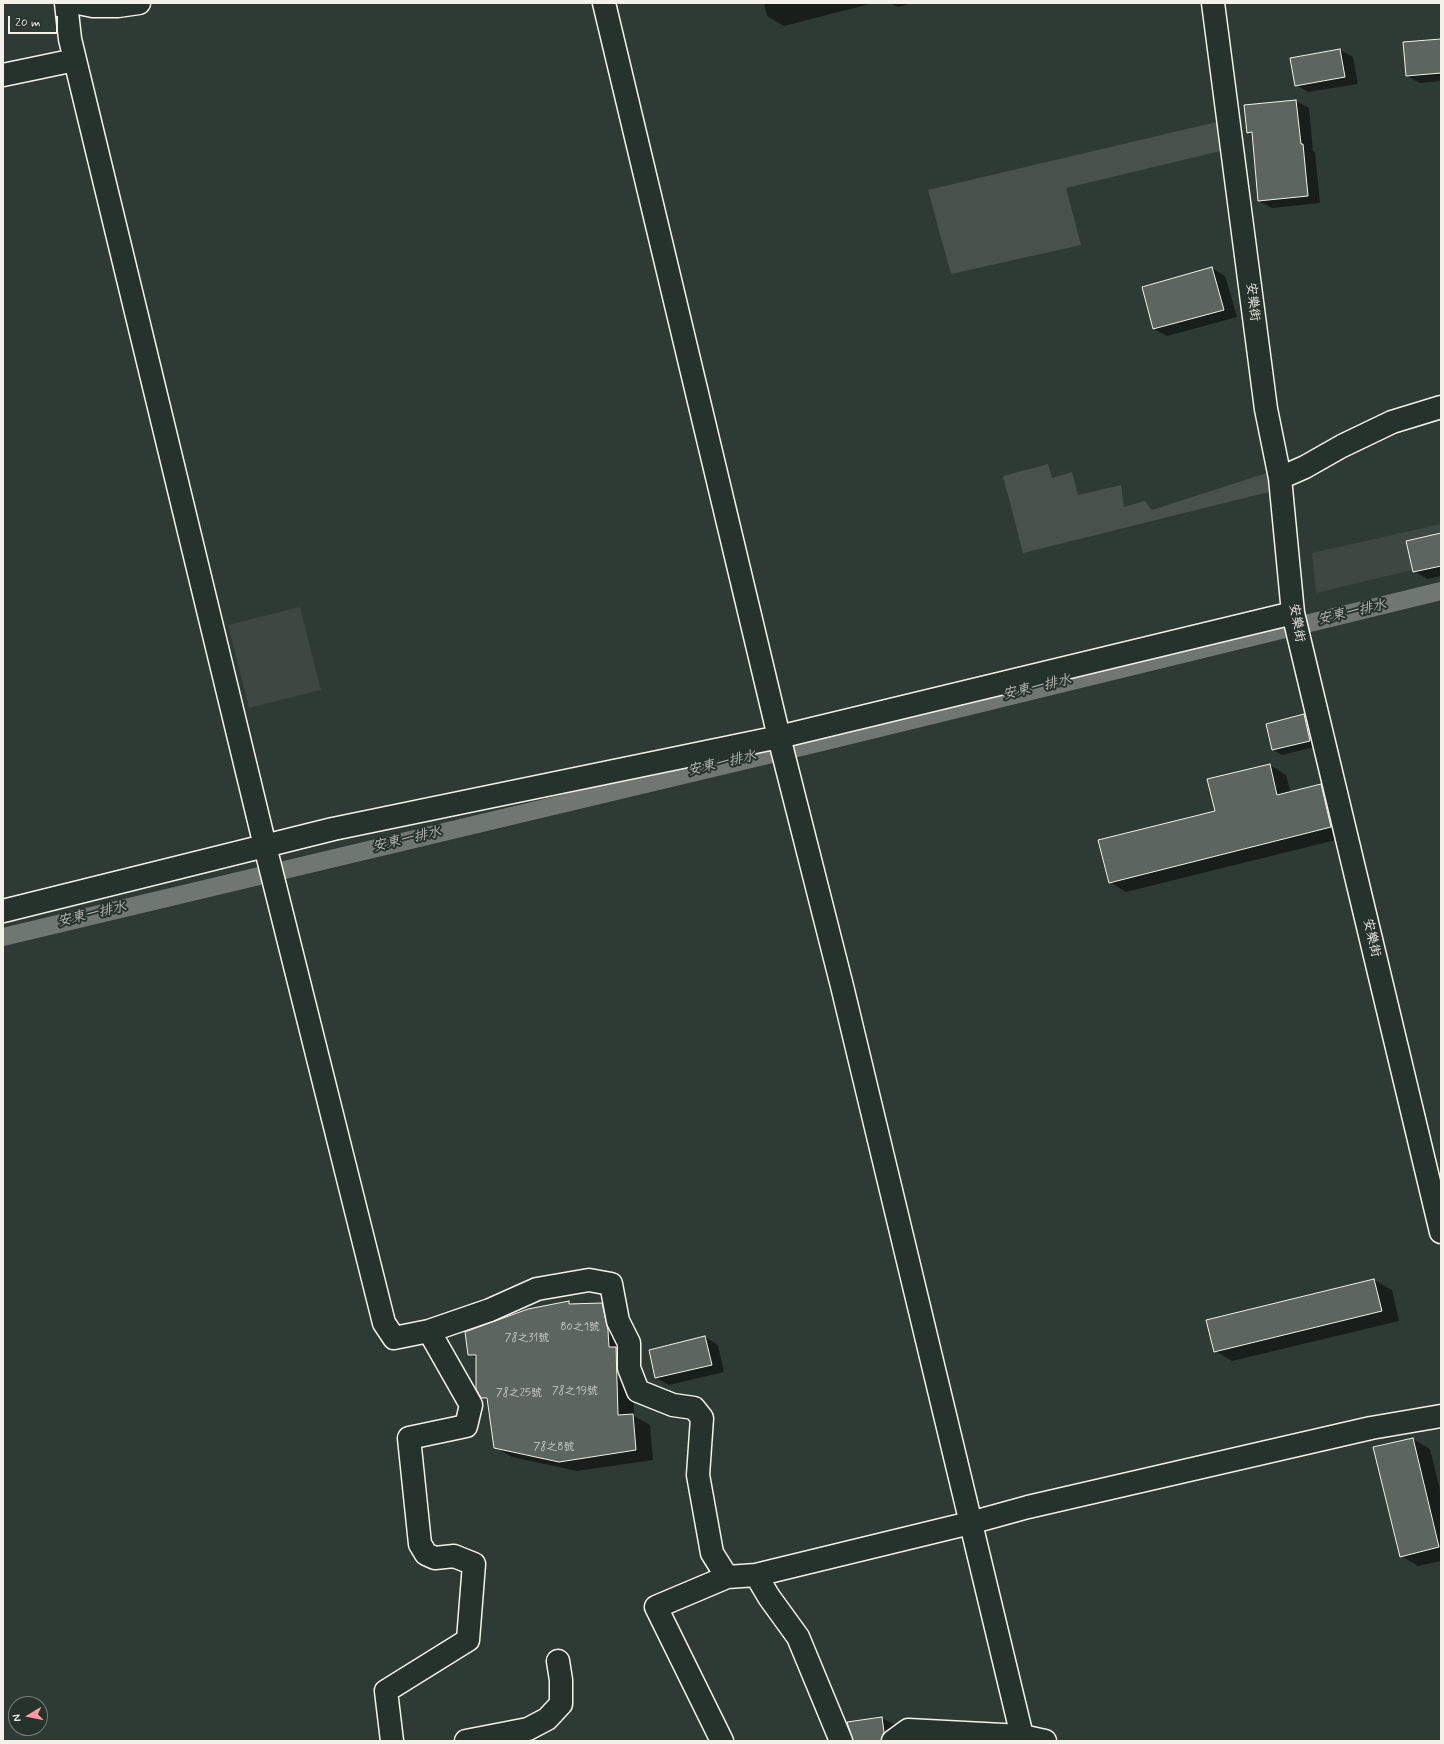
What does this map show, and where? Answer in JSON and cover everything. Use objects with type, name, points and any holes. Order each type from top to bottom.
[{"type":"street","points":[[66,3],[70,39],[75,60],[265,846],[384,1323],[394,1338],[429,1331],[490,1310],[537,1290],[589,1280],[611,1284],[618,1321],[629,1343],[629,1368],[638,1391],[673,1405],[694,1408],[702,1418],[698,1475],[712,1553],[727,1576]]},
{"type":"street","points":[[78,3],[93,6],[118,6],[139,3]]},
{"type":"street","points":[[604,3],[1022,1736]]},
{"type":"street","name":"安樂街","points":[[1213,3],[1266,409],[1280,478],[1293,613],[1441,1232]]},
{"type":"street","points":[[3,74],[75,60]]},
{"type":"street","points":[[1280,478],[1305,467],[1342,446],[1392,422],[1441,407]]},
{"type":"street","points":[[3,911],[333,829],[780,737],[1293,613]]},
{"type":"street","points":[[392,1741],[386,1691],[468,1640],[474,1564],[454,1556],[435,1558],[426,1554],[420,1544],[409,1438],[466,1426],[471,1405],[429,1331]]},
{"type":"street","points":[[722,1741],[656,1607],[727,1576],[756,1574],[970,1523],[1028,1507],[1371,1428],[1441,1416]]},
{"type":"street","points":[[756,1574],[769,1597],[798,1637],[841,1741]]},
{"type":"street","points":[[466,1741],[528,1728],[547,1719],[561,1704],[561,1680],[558,1661]]},
{"type":"street","points":[[893,1741],[908,1730],[1022,1736],[1046,1741]]},
{"type":"shaded area","points":[[1225,120],[1229,149],[1066,188],[1081,245],[951,274],[928,190]]},
{"type":"shaded area","points":[[1048,464],[1052,478],[1072,472],[1078,495],[1121,485],[1124,507],[1145,501],[1152,510],[1270,472],[1273,491],[1023,553],[1003,476]]},
{"type":"shaded area","points":[[1441,524],[1441,563],[1316,593],[1312,553]]},
{"type":"shaded area","points":[[300,607],[321,690],[249,708],[228,625]]},
{"type":"building","points":[[1441,39],[1441,73],[1406,76],[1403,42]]},
{"type":"building","points":[[1340,49],[1345,77],[1295,86],[1290,58]]},
{"type":"building","points":[[1296,100],[1301,144],[1303,144],[1308,196],[1258,201],[1252,132],[1247,133],[1244,105]]},
{"type":"building","points":[[1212,267],[1224,310],[1153,329],[1142,287]]},
{"type":"building","points":[[1441,533],[1441,566],[1413,572],[1406,541]]},
{"type":"building","points":[[1304,714],[1310,741],[1272,750],[1266,724]]},
{"type":"building","points":[[1270,764],[1277,795],[1321,784],[1331,827],[1109,883],[1098,840],[1215,811],[1207,779]]},
{"type":"building","points":[[1374,1279],[1382,1311],[1214,1352],[1206,1320]]},
{"type":"building","points":[[569,1301],[569,1304],[602,1303],[608,1330],[609,1347],[616,1347],[618,1415],[633,1414],[636,1450],[559,1462],[494,1448],[487,1398],[481,1398],[476,1389],[476,1355],[468,1355],[465,1332],[528,1309]]},
{"type":"building","points":[[705,1336],[712,1365],[655,1378],[649,1350]]},
{"type":"building","points":[[1413,1438],[1439,1547],[1400,1557],[1373,1447]]},
{"type":"building","points":[[882,1717],[884,1732],[881,1741],[853,1741],[847,1722]]},
{"type":"waterway","name":"安東一排水","points":[[3,937],[818,743],[1441,591]]}]
